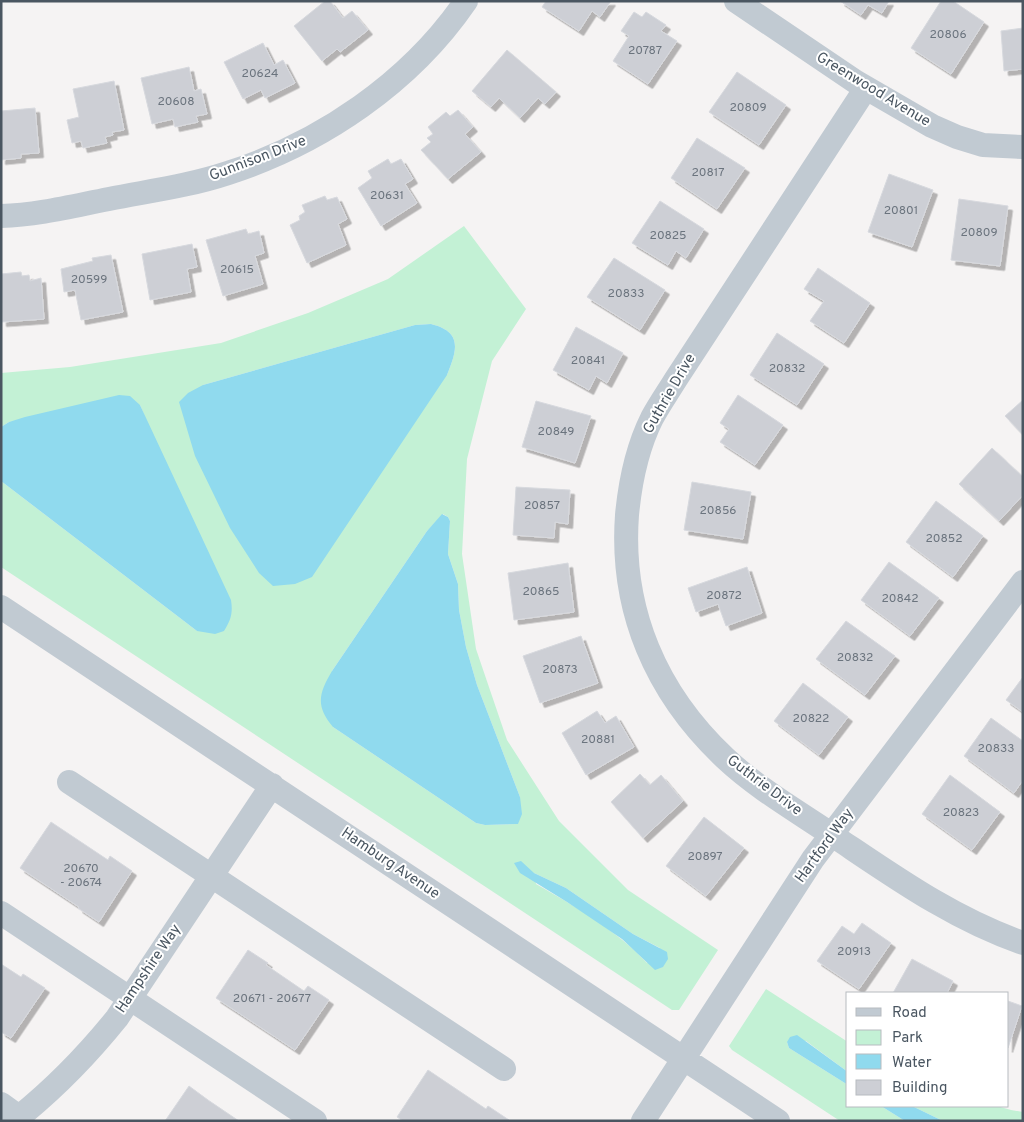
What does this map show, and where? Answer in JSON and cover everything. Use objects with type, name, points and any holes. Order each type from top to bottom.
[{"type":"street","name":"Gunnison Drive","points":[[1,216],[44,212],[187,184],[228,173],[292,148],[316,136],[342,119],[399,76],[436,39],[466,1]]},
{"type":"street","name":"Greenwood Avenue","points":[[736,1],[866,88],[924,122],[957,137],[983,144],[1023,147]]},
{"type":"street","name":"Guthrie Drive","points":[[866,88],[676,379],[652,419],[631,482],[626,525],[627,565],[637,622],[653,661],[689,719],[725,758],[749,778],[942,906],[996,932],[1023,942]]},
{"type":"street","name":"Hartford Way","points":[[643,1121],[808,868],[1023,582]]},
{"type":"street","name":"Hamburg Avenue","points":[[1,607],[778,1121]]},
{"type":"street","points":[[69,782],[504,1069]]},
{"type":"street","name":"Hampshire Way","points":[[15,1116],[78,1062],[104,1034],[272,785]]},
{"type":"street","points":[[1,913],[315,1121]]},
{"type":"green space","points":[[464,226],[526,309],[492,361],[467,459],[462,554],[476,649],[507,740],[559,821],[628,890],[718,950],[679,1010],[672,1010],[1,567],[1,481],[197,631],[148,424],[140,405],[9,422],[1,427],[1,373],[70,367],[221,343],[308,313],[388,279]],"holes":[[[431,324],[441,327],[448,332],[453,337],[455,343],[455,350],[447,375],[203,385],[415,325]],[[443,514],[448,517],[450,521],[448,554],[458,584],[459,610],[466,647],[477,685],[520,797],[518,824],[485,825],[476,823],[333,727],[332,671],[427,531]],[[534,873],[566,888],[633,934],[660,948],[647,963],[609,930],[536,884]]]},
{"type":"green space","points":[[766,989],[846,1041],[846,1071],[806,1041],[787,1042],[789,1048],[846,1084],[846,1107],[883,1107],[905,1121],[840,1121],[732,1050],[729,1046]]},
{"type":"green space","points":[[914,1107],[1000,1107],[1023,1112],[1023,1121],[943,1121]]},
{"type":"water","points":[[431,324],[441,327],[448,332],[453,337],[455,343],[453,358],[447,375],[312,577],[295,584],[273,586],[259,573],[230,528],[195,456],[179,402],[188,393],[203,385],[415,325]]},
{"type":"water","points":[[119,395],[130,396],[140,405],[231,600],[231,616],[224,631],[215,634],[197,631],[1,481],[1,427],[9,422],[25,417]]},
{"type":"water","points":[[442,514],[448,517],[450,521],[448,554],[458,584],[459,610],[466,647],[477,685],[520,797],[522,814],[518,824],[485,825],[476,823],[333,727],[321,706],[324,686],[332,671],[427,531]]},
{"type":"water","points":[[521,861],[534,873],[566,888],[633,934],[667,952],[668,959],[663,967],[655,970],[622,939],[520,873],[514,863]]},
{"type":"water","points":[[797,1035],[846,1071],[846,1084],[789,1048],[787,1042],[790,1037]]},
{"type":"water","points":[[883,1107],[914,1107],[943,1121],[905,1121]]},
{"type":"building","points":[[325,1],[330,1],[343,18],[352,11],[368,30],[340,52],[337,49],[322,61],[294,26]]},
{"type":"building","points":[[546,1],[611,1],[600,17],[592,11],[579,31],[542,7]]},
{"type":"building","points":[[840,1],[889,1],[882,13],[868,5],[861,15]]},
{"type":"building","points":[[941,1],[953,1],[984,22],[951,74],[911,48]]},
{"type":"building","points":[[634,12],[642,17],[646,12],[666,25],[661,31],[677,41],[648,84],[613,61],[629,36],[621,31]]},
{"type":"building","points":[[1023,28],[1023,69],[1004,71],[1001,31]]},
{"type":"building","points":[[263,43],[274,65],[283,60],[295,83],[265,98],[261,90],[243,99],[224,62]]},
{"type":"building","points":[[507,50],[556,92],[545,104],[538,98],[520,118],[499,98],[491,107],[472,91]]},
{"type":"building","points":[[189,67],[194,91],[201,89],[207,114],[196,116],[198,122],[175,127],[173,119],[152,124],[141,78]]},
{"type":"building","points":[[737,72],[786,105],[759,145],[709,112]]},
{"type":"building","points":[[114,81],[124,130],[112,132],[113,135],[105,137],[107,143],[83,148],[81,141],[72,143],[67,120],[79,117],[73,89]]},
{"type":"building","points":[[35,108],[39,153],[21,154],[21,158],[1,160],[1,111]]},
{"type":"building","points":[[458,110],[473,127],[465,134],[481,152],[448,179],[421,150],[431,142],[427,138],[433,134],[428,127],[446,112],[450,116]]},
{"type":"building","points":[[697,138],[745,168],[717,209],[671,178]]},
{"type":"building","points":[[388,159],[391,164],[401,159],[413,179],[405,184],[417,203],[381,226],[358,188],[372,178],[368,171]]},
{"type":"building","points":[[889,174],[933,190],[912,247],[868,232]]},
{"type":"building","points":[[325,196],[327,200],[337,197],[347,219],[338,224],[346,245],[307,263],[290,225],[300,220],[299,216],[305,212],[302,205]]},
{"type":"building","points":[[959,199],[1008,206],[1000,266],[951,260]]},
{"type":"building","points":[[660,201],[704,229],[686,258],[676,251],[668,265],[632,243]]},
{"type":"building","points":[[246,229],[248,234],[259,231],[264,253],[255,256],[263,284],[223,296],[206,240]]},
{"type":"building","points":[[192,244],[197,267],[187,269],[191,292],[150,300],[142,254]]},
{"type":"building","points":[[111,255],[123,312],[81,320],[75,290],[64,292],[61,269],[93,261],[92,258]]},
{"type":"building","points":[[614,258],[665,290],[640,330],[587,297]]},
{"type":"building","points":[[818,268],[870,303],[844,343],[810,321],[824,301],[804,289]]},
{"type":"building","points":[[21,272],[22,276],[29,275],[30,281],[41,278],[44,319],[2,322],[1,274]]},
{"type":"building","points":[[576,327],[623,353],[607,383],[596,376],[589,390],[553,370]]},
{"type":"building","points":[[777,333],[824,364],[797,405],[750,375]]},
{"type":"building","points":[[738,395],[783,425],[755,465],[720,442],[729,429],[720,423]]},
{"type":"building","points":[[1023,400],[1023,435],[1005,416]]},
{"type":"building","points":[[536,401],[591,416],[575,463],[522,447]]},
{"type":"building","points":[[992,448],[1023,477],[1023,495],[999,521],[959,484]]},
{"type":"building","points":[[692,482],[751,492],[743,539],[684,530]]},
{"type":"building","points":[[516,487],[570,490],[568,524],[555,522],[554,538],[513,535]]},
{"type":"building","points":[[936,501],[983,536],[953,577],[906,542]]},
{"type":"building","points":[[889,562],[939,598],[910,636],[861,600]]},
{"type":"building","points":[[568,563],[574,612],[514,620],[508,573]]},
{"type":"building","points":[[747,567],[762,613],[726,626],[718,604],[696,612],[688,588]]},
{"type":"building","points":[[846,621],[895,656],[865,695],[816,659]]},
{"type":"building","points":[[581,636],[598,683],[540,703],[523,656]]},
{"type":"building","points":[[1023,677],[1023,712],[1006,700]]},
{"type":"building","points":[[803,683],[848,717],[819,755],[774,721]]},
{"type":"building","points":[[597,711],[605,723],[616,716],[634,747],[586,775],[562,733]]},
{"type":"building","points":[[991,718],[1023,741],[1023,780],[1014,793],[964,756]]},
{"type":"building","points":[[640,774],[650,785],[661,775],[683,801],[643,838],[611,802]]},
{"type":"building","points":[[950,775],[1000,812],[972,850],[922,814]]},
{"type":"building","points":[[704,817],[744,848],[706,896],[666,866]]},
{"type":"building","points":[[51,822],[108,860],[110,856],[132,871],[99,922],[20,868]]},
{"type":"building","points":[[862,923],[891,943],[859,989],[817,961],[842,926],[854,934]]},
{"type":"building","points":[[248,950],[304,991],[308,986],[329,1000],[295,1050],[216,998]]},
{"type":"building","points":[[912,959],[953,981],[948,992],[894,992]]},
{"type":"building","points":[[1,964],[21,977],[23,974],[45,988],[11,1038],[1,1032]]},
{"type":"building","points":[[1009,1001],[1022,1006],[1009,1045]]},
{"type":"building","points":[[428,1070],[486,1109],[488,1106],[509,1120],[403,1121],[397,1117]]},
{"type":"building","points":[[189,1086],[208,1100],[239,1121],[165,1121]]}]
